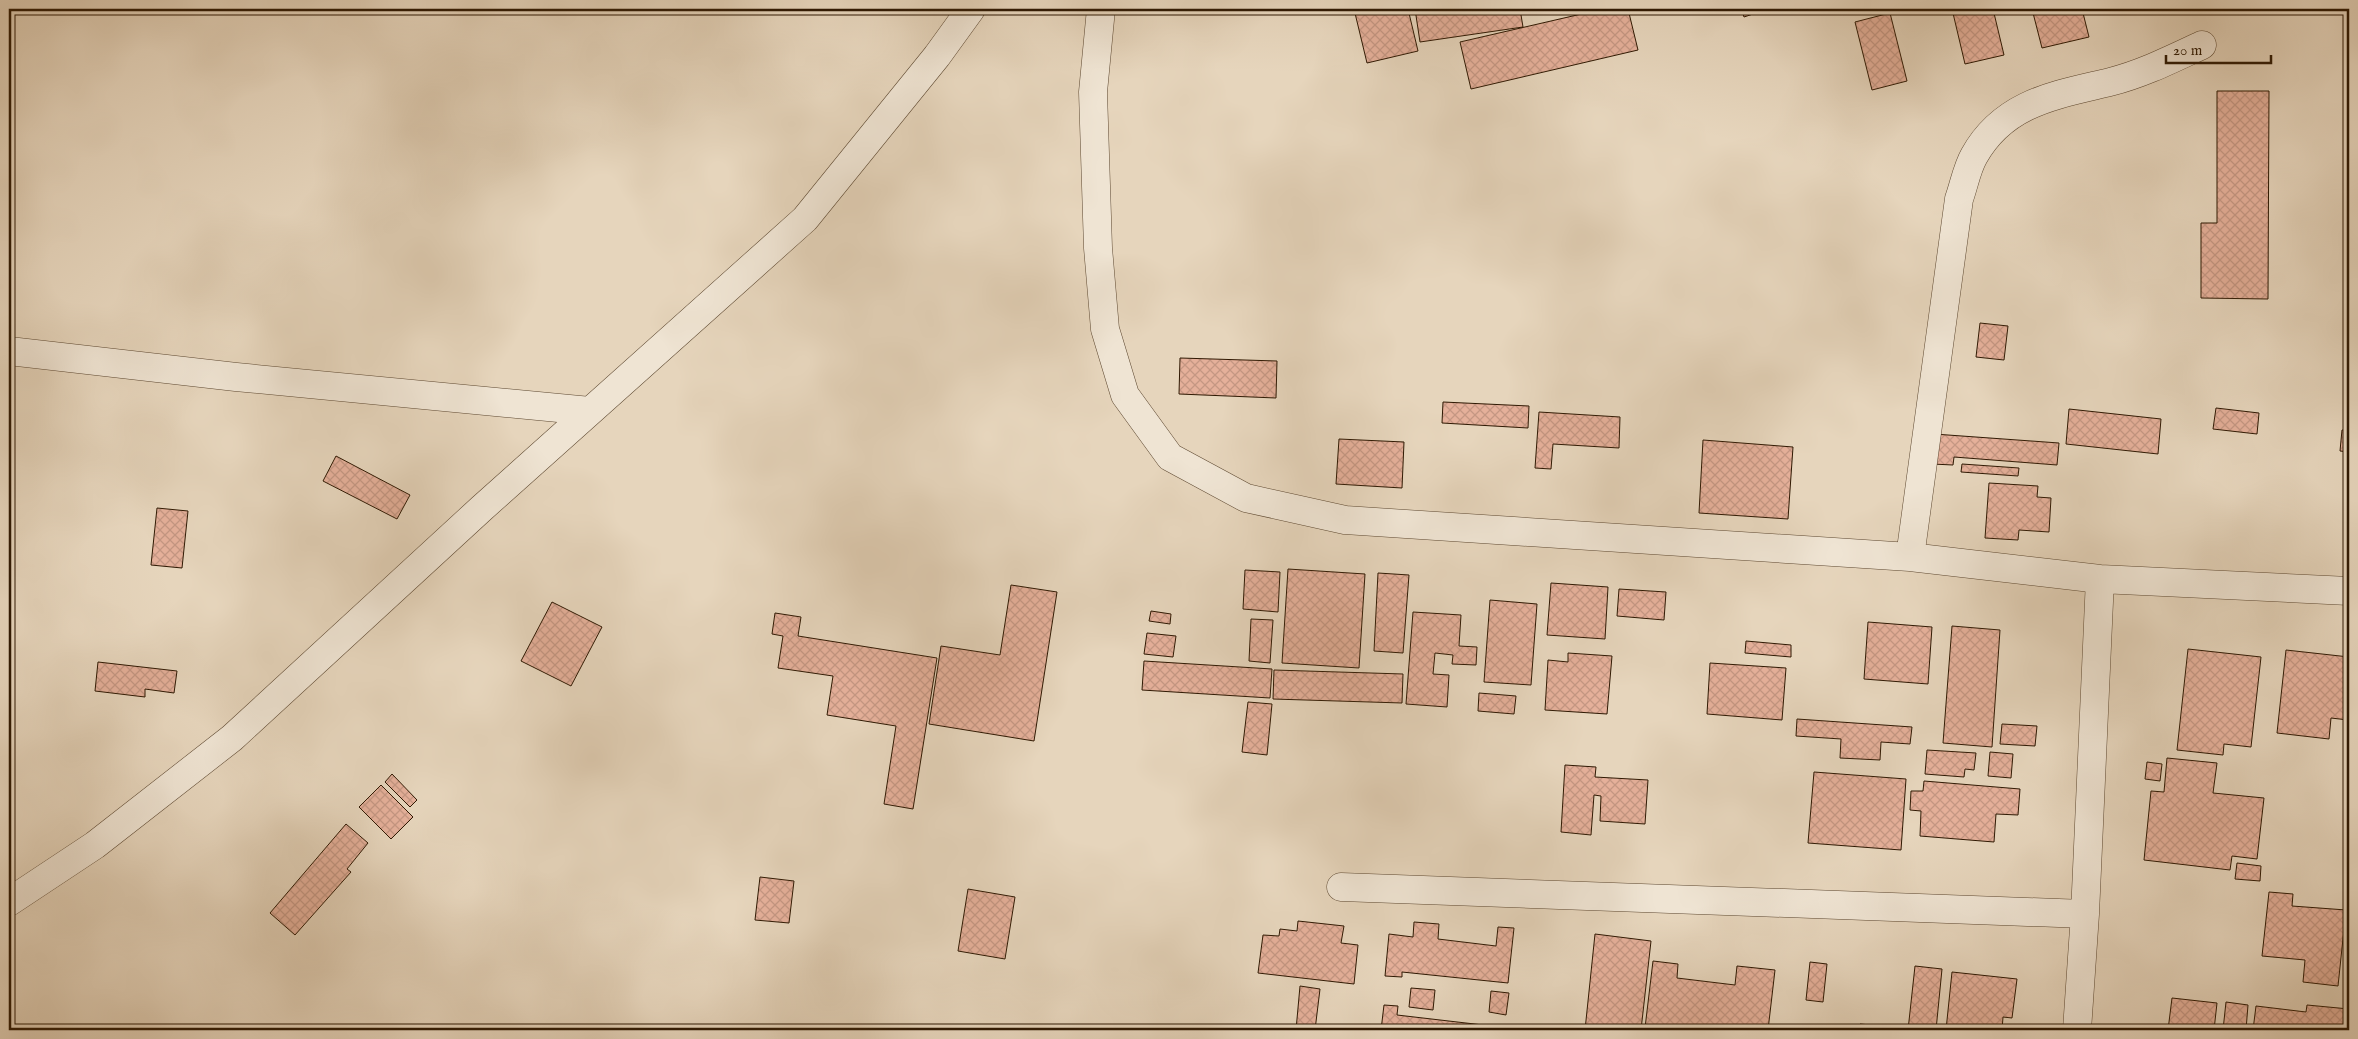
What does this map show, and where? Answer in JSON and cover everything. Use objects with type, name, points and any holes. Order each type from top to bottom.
[{"type":"street","points":[[9,902],[95,844],[232,738],[590,411],[805,219],[937,56],[971,9]]},
{"type":"street","points":[[1101,9],[1092,92],[1098,248],[1105,329],[1125,395],[1170,457],[1246,498],[1345,520],[1910,557],[2100,578],[2349,591]]},
{"type":"street","points":[[1910,557],[1959,199],[1974,156],[1998,125],[2030,104],[2067,90],[2110,82],[2152,68],[2202,45]]},
{"type":"street","points":[[9,351],[236,377],[590,411]]},
{"type":"street","points":[[2077,1030],[2085,914],[2100,578]]},
{"type":"street","points":[[1342,887],[2085,914]]},
{"type":"building","points":[[1354,9],[1408,9],[1418,51],[1367,63]]},
{"type":"building","points":[[1415,9],[1520,9],[1523,27],[1420,42]]},
{"type":"building","points":[[1603,9],[1628,9],[1638,50],[1471,89],[1460,42]]},
{"type":"building","points":[[1741,9],[1768,9],[1744,17]]},
{"type":"building","points":[[1952,9],[1993,9],[2004,55],[1965,64]]},
{"type":"building","points":[[2032,9],[2082,9],[2089,37],[2042,48]]},
{"type":"building","points":[[1890,13],[1907,81],[1872,90],[1855,22]]},
{"type":"building","points":[[2217,91],[2269,91],[2268,299],[2201,298],[2201,223],[2217,223]]},
{"type":"building","points":[[1980,323],[2008,326],[2004,360],[1976,357]]},
{"type":"building","points":[[1180,358],[1277,361],[1276,398],[1179,394]]},
{"type":"building","points":[[1443,402],[1529,406],[1528,428],[1442,423]]},
{"type":"building","points":[[2216,408],[2259,413],[2257,434],[2213,429]]},
{"type":"building","points":[[2069,409],[2161,419],[2158,454],[2066,444]]},
{"type":"building","points":[[1539,412],[1620,417],[1619,448],[1553,444],[1551,469],[1535,468]]},
{"type":"building","points":[[2342,430],[2349,430],[2349,452],[2340,451]]},
{"type":"building","points":[[1934,434],[2059,443],[2057,465],[1954,457],[1953,465],[1932,464]]},
{"type":"building","points":[[1339,439],[1404,442],[1402,488],[1336,484]]},
{"type":"building","points":[[1703,440],[1793,447],[1788,519],[1699,513]]},
{"type":"building","points":[[336,456],[410,495],[397,519],[323,481]]},
{"type":"building","points":[[1962,464],[2019,468],[2018,476],[1961,472]]},
{"type":"building","points":[[1989,483],[2038,486],[2037,497],[2051,498],[2049,532],[2019,530],[2018,540],[1985,538]]},
{"type":"building","points":[[157,508],[188,511],[182,568],[151,565]]},
{"type":"building","points":[[1288,569],[1365,574],[1359,668],[1282,663]]},
{"type":"building","points":[[1245,570],[1280,572],[1278,612],[1243,609]]},
{"type":"building","points":[[1378,573],[1409,575],[1403,653],[1374,651]]},
{"type":"building","points":[[1551,583],[1608,587],[1605,639],[1547,635]]},
{"type":"building","points":[[1011,585],[1057,592],[1034,741],[929,724],[941,646],[1000,655]]},
{"type":"building","points":[[1619,589],[1666,592],[1664,620],[1617,616]]},
{"type":"building","points":[[1490,600],[1537,604],[1531,685],[1484,682]]},
{"type":"building","points":[[552,602],[602,627],[571,686],[521,661]]},
{"type":"building","points":[[1151,611],[1171,614],[1170,624],[1149,621]]},
{"type":"building","points":[[1413,612],[1461,615],[1459,646],[1477,647],[1476,665],[1452,664],[1453,655],[1435,653],[1433,674],[1449,675],[1447,707],[1406,704]]},
{"type":"building","points":[[775,613],[801,617],[798,636],[937,658],[913,809],[884,804],[896,726],[827,715],[833,676],[778,668],[783,636],[772,634]]},
{"type":"building","points":[[1251,619],[1273,620],[1270,663],[1249,661]]},
{"type":"building","points":[[1868,622],[1932,627],[1928,684],[1864,679]]},
{"type":"building","points":[[1952,626],[2000,630],[1992,747],[1943,743]]},
{"type":"building","points":[[1147,633],[1176,636],[1173,657],[1144,654]]},
{"type":"building","points":[[1746,641],[1791,645],[1791,657],[1745,653]]},
{"type":"building","points":[[2188,649],[2261,657],[2251,747],[2224,744],[2223,755],[2177,750]]},
{"type":"building","points":[[2286,650],[2349,657],[2349,734],[2347,734],[2348,720],[2331,718],[2329,739],[2277,733]]},
{"type":"building","points":[[1568,653],[1612,656],[1607,714],[1545,710],[1548,660],[1568,662]]},
{"type":"building","points":[[1144,661],[1272,669],[1270,698],[1142,690]]},
{"type":"building","points":[[98,662],[177,671],[174,693],[145,689],[145,697],[95,691]]},
{"type":"building","points":[[1710,663],[1786,668],[1782,720],[1707,714]]},
{"type":"building","points":[[1274,670],[1403,674],[1402,703],[1273,699]]},
{"type":"building","points":[[1479,693],[1516,696],[1514,714],[1478,711]]},
{"type":"building","points":[[1248,702],[1272,704],[1267,755],[1242,752]]},
{"type":"building","points":[[1797,719],[1912,727],[1910,744],[1881,742],[1880,760],[1840,758],[1841,739],[1796,736]]},
{"type":"building","points":[[2002,724],[2037,726],[2035,746],[2000,744]]},
{"type":"building","points":[[1927,750],[1976,753],[1974,770],[1965,769],[1964,777],[1925,774]]},
{"type":"building","points":[[1990,752],[2013,754],[2011,778],[1988,776]]},
{"type":"building","points":[[2167,758],[2217,763],[2213,793],[2264,798],[2257,859],[2232,856],[2230,870],[2144,860],[2151,791],[2164,792]]},
{"type":"building","points":[[2147,762],[2162,764],[2160,781],[2145,779]]},
{"type":"building","points":[[1565,765],[1596,767],[1595,777],[1648,780],[1645,824],[1600,821],[1601,796],[1594,795],[1591,835],[1561,832]]},
{"type":"building","points":[[1814,772],[1906,779],[1901,850],[1808,843]]},
{"type":"building","points":[[392,774],[417,800],[410,807],[385,782]]},
{"type":"building","points":[[1924,781],[2020,789],[2018,815],[1996,814],[1994,842],[1920,836],[1921,811],[1910,810],[1911,791],[1923,791]]},
{"type":"building","points":[[381,785],[413,817],[391,839],[359,807]]},
{"type":"building","points":[[346,824],[368,843],[347,869],[351,872],[295,935],[270,913]]},
{"type":"building","points":[[2237,863],[2261,866],[2260,881],[2235,879]]},
{"type":"building","points":[[760,877],[794,881],[789,923],[755,920]]},
{"type":"building","points":[[968,889],[1015,897],[1005,959],[958,951]]},
{"type":"building","points":[[2269,892],[2293,894],[2292,906],[2346,910],[2338,986],[2303,982],[2305,960],[2262,956]]},
{"type":"building","points":[[1298,921],[1344,926],[1341,943],[1358,945],[1354,984],[1258,973],[1263,935],[1279,936],[1280,929],[1297,931]]},
{"type":"building","points":[[1414,922],[1439,924],[1438,939],[1496,946],[1498,927],[1514,928],[1508,983],[1402,972],[1402,977],[1385,976],[1389,934],[1413,937]]},
{"type":"building","points":[[1595,934],[1651,941],[1641,1030],[1585,1030]]},
{"type":"building","points":[[1653,961],[1678,964],[1677,978],[1735,985],[1737,966],[1775,970],[1768,1030],[1663,1030],[1645,1028]]},
{"type":"building","points":[[1810,962],[1827,964],[1823,1002],[1806,1000]]},
{"type":"building","points":[[1915,966],[1942,969],[1936,1030],[1908,1030]]},
{"type":"building","points":[[1952,972],[2017,979],[2012,1018],[2003,1017],[2002,1030],[1946,1030]]},
{"type":"building","points":[[1300,986],[1320,989],[1315,1030],[1296,1030]]},
{"type":"building","points":[[1411,988],[1435,990],[1433,1010],[1409,1007]]},
{"type":"building","points":[[1491,991],[1509,993],[1506,1015],[1489,1012]]},
{"type":"building","points":[[2172,998],[2217,1003],[2214,1030],[2168,1030]]},
{"type":"building","points":[[2226,1002],[2248,1005],[2246,1030],[2223,1030]]},
{"type":"building","points":[[1384,1005],[1398,1006],[1397,1015],[1509,1028],[1509,1030],[1381,1030]]},
{"type":"building","points":[[2307,1005],[2349,1009],[2349,1030],[2253,1030],[2256,1006],[2306,1012]]},
{"type":"building","points":[[1860,1024],[1881,1026],[1881,1030],[1860,1030]]}]
